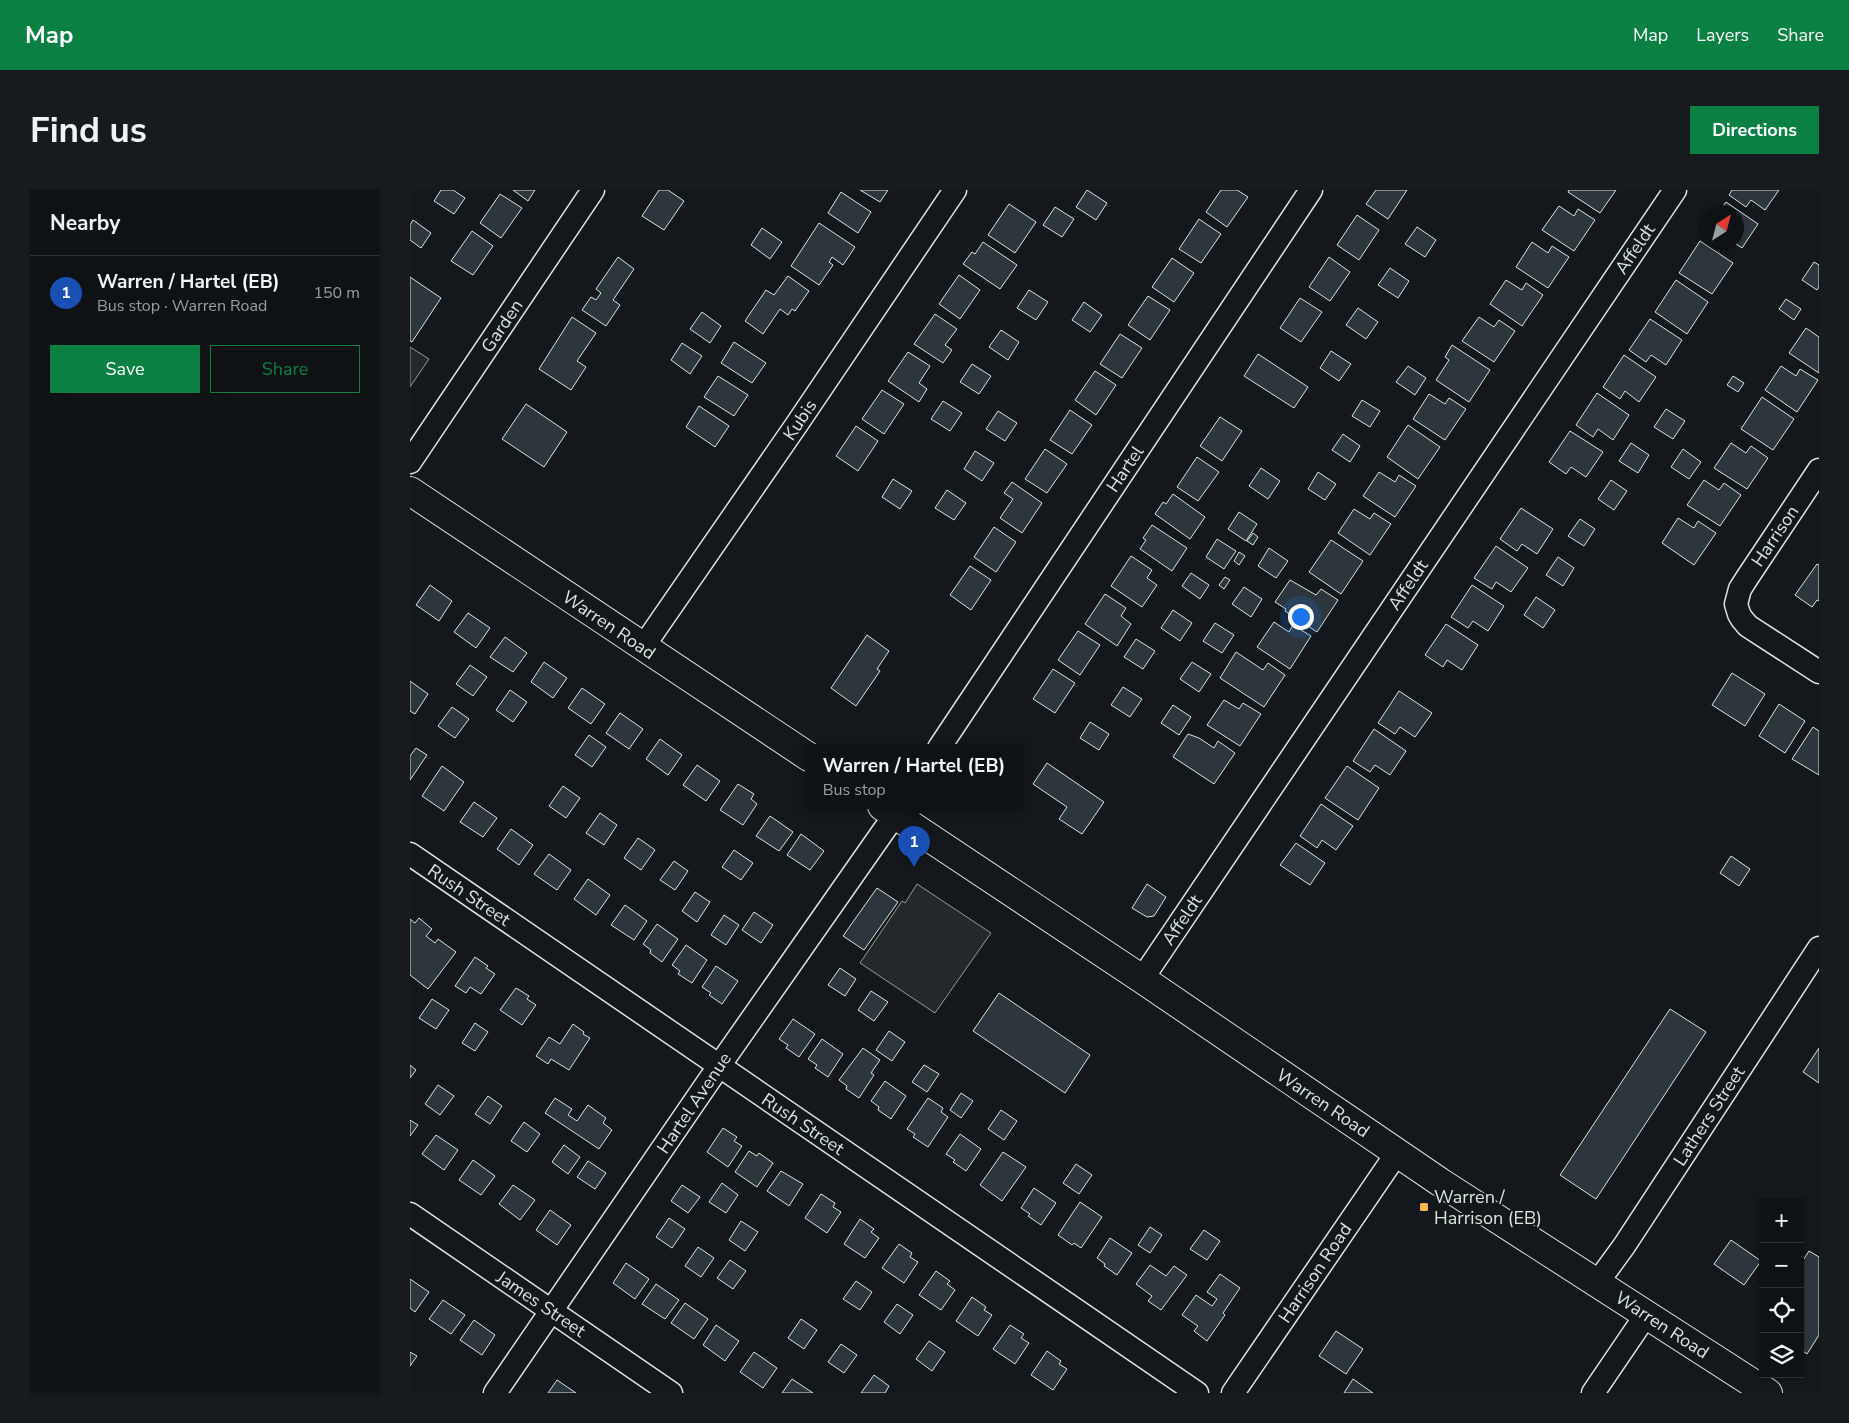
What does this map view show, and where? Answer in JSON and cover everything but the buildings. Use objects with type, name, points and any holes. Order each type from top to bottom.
[{"type":"main road","name":"Warren Road","points":[[410,491],[805,754]]},
{"type":"main road","name":"Warren Road","points":[[893,809],[1397,1153],[1768,1393]]},
{"type":"street","name":"Garden","points":[[410,462],[593,190]]},
{"type":"street","name":"Kubis","points":[[643,647],[798,424],[955,190]]},
{"type":"street","name":"Hartel","points":[[942,744],[1311,190]]},
{"type":"street","name":"Affeldt","points":[[1142,979],[1675,190]]},
{"type":"street","name":"Harrison","points":[[1819,470],[1740,589],[1736,604],[1739,614],[1748,626],[1819,672]]},
{"type":"street","name":"Hartel Avenue","points":[[495,1393],[893,809]]},
{"type":"street","name":"Rush Street","points":[[410,854],[1197,1393]]},
{"type":"street","name":"Lathers Street","points":[[1597,1283],[1624,1246],[1819,948]]},
{"type":"street","name":"Harrison Road","points":[[1233,1393],[1397,1153]]},
{"type":"street","name":"James Street","points":[[410,1214],[671,1393]]},
{"type":"street","points":[[1593,1393],[1646,1315]]},
{"type":"shaded area","points":[[410,347],[429,359],[410,387]]},
{"type":"shaded area","points":[[917,884],[991,933],[935,1013],[860,963],[902,901],[905,903]]},
{"type":"place","name":"Warren / Hartel (EB)","points":[[914,867]]},
{"type":"place","name":"Warren / Harrison (EB)","points":[[1424,1207]]}]
